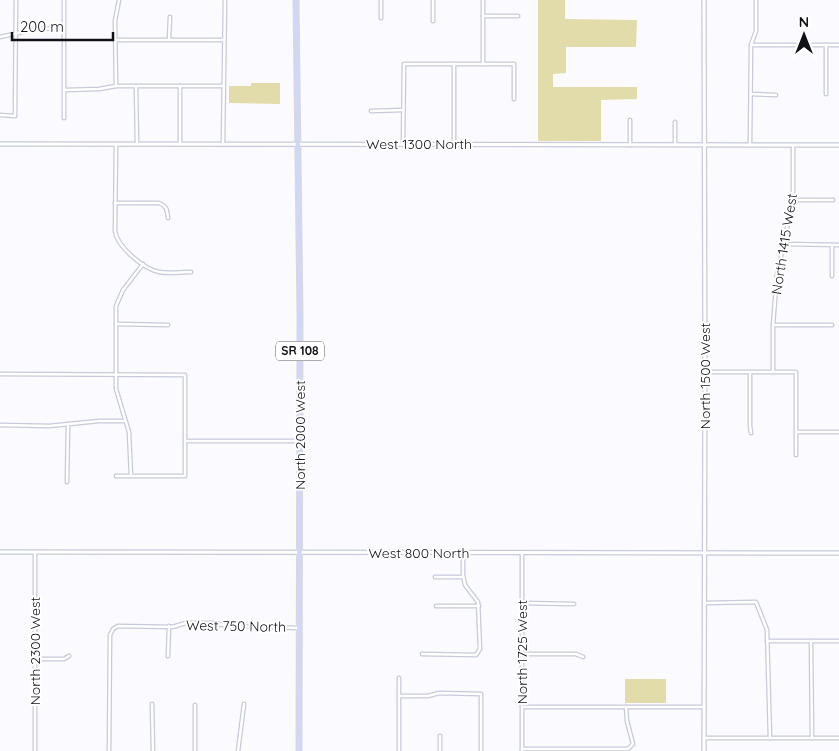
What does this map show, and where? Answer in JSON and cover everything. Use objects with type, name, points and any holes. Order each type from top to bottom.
[{"type":"main road","name":"North 2000 West","points":[[296,0],[300,441],[300,751]]},
{"type":"street","points":[[0,115],[15,116],[16,0]]},
{"type":"street","points":[[64,0],[64,118]]},
{"type":"street","points":[[116,86],[115,21],[119,0]]},
{"type":"street","points":[[223,144],[225,0]]},
{"type":"street","points":[[381,0],[381,18]]},
{"type":"street","points":[[433,0],[433,21]]},
{"type":"street","points":[[483,0],[483,64]]},
{"type":"street","name":"North 1500 West","points":[[704,0],[706,372],[704,751]]},
{"type":"street","points":[[750,145],[751,45],[756,31],[756,0]]},
{"type":"street","points":[[483,16],[518,16]]},
{"type":"street","points":[[169,39],[170,17]]},
{"type":"street","points":[[0,37],[36,28],[64,28]]},
{"type":"street","points":[[115,40],[223,40]]},
{"type":"street","points":[[751,45],[839,45]]},
{"type":"street","points":[[826,45],[826,94]]},
{"type":"street","points":[[404,144],[404,64],[514,64],[514,99]]},
{"type":"street","points":[[454,64],[454,144]]},
{"type":"street","points":[[64,90],[99,89],[116,86],[223,86]]},
{"type":"street","points":[[136,86],[137,144]]},
{"type":"street","points":[[180,86],[180,144]]},
{"type":"street","points":[[751,94],[776,95]]},
{"type":"street","points":[[371,111],[403,110]]},
{"type":"street","points":[[630,120],[630,145]]},
{"type":"street","points":[[675,122],[675,145]]},
{"type":"street","name":"West 1300 North","points":[[0,144],[839,145]]},
{"type":"street","points":[[116,144],[115,203],[117,240],[123,248],[143,264],[160,272],[191,272]]},
{"type":"street","name":"North 1415 West","points":[[772,372],[777,275],[793,200],[793,145]]},
{"type":"street","points":[[793,200],[833,200]]},
{"type":"street","points":[[115,203],[159,203],[167,209],[168,218]]},
{"type":"street","points":[[784,244],[839,245]]},
{"type":"street","points":[[832,245],[832,276]]},
{"type":"street","points":[[131,476],[130,440],[116,389],[116,306],[118,298],[143,264]]},
{"type":"street","points":[[116,324],[168,325]]},
{"type":"street","points":[[773,325],[832,325]]},
{"type":"street","points":[[706,372],[796,372],[796,455]]},
{"type":"street","points":[[750,372],[751,433]]},
{"type":"street","points":[[0,374],[66,373],[116,376],[185,376],[185,476],[116,476]]},
{"type":"street","points":[[0,426],[49,426],[94,421],[125,421]]},
{"type":"street","points":[[66,482],[68,424]]},
{"type":"street","points":[[796,432],[839,432]]},
{"type":"street","points":[[185,441],[300,441]]},
{"type":"street","name":"West 800 North","points":[[0,552],[839,553]]},
{"type":"street","name":"North 2300 West","points":[[34,751],[35,552]]},
{"type":"street","points":[[422,654],[476,655],[480,649],[479,606],[475,596],[465,584],[463,577],[463,553]]},
{"type":"street","name":"North 1725 West","points":[[522,553],[522,750]]},
{"type":"street","points":[[435,577],[463,577]]},
{"type":"street","points":[[704,603],[756,602],[767,630],[770,738]]},
{"type":"street","points":[[522,604],[574,604]]},
{"type":"street","points":[[436,606],[479,606]]},
{"type":"street","name":"West 750 North","points":[[109,751],[110,635],[113,629],[118,626],[169,626],[186,623],[299,628]]},
{"type":"street","points":[[168,656],[169,626]]},
{"type":"street","points":[[767,641],[839,640]]},
{"type":"street","points":[[811,641],[812,738]]},
{"type":"street","points":[[522,654],[576,654],[583,657]]},
{"type":"street","points":[[35,659],[64,659],[70,656]]},
{"type":"street","points":[[399,678],[399,751]]},
{"type":"street","points":[[399,696],[428,696],[439,693],[481,694],[481,751]]},
{"type":"street","points":[[152,704],[153,751]]},
{"type":"street","points":[[238,751],[244,704]]},
{"type":"street","points":[[195,705],[195,751]]},
{"type":"street","points":[[522,707],[704,707]]},
{"type":"street","points":[[522,750],[628,749],[633,744],[627,721],[626,707]]},
{"type":"street","points":[[440,736],[440,751]]},
{"type":"street","points":[[704,738],[839,738]]},
{"type":"shaded area","points":[[538,0],[565,0],[565,19],[637,20],[636,47],[566,47],[566,73],[553,74],[553,87],[637,87],[637,99],[601,100],[601,141],[538,141]]},
{"type":"shaded area","points":[[251,83],[280,83],[280,104],[229,103],[229,86],[251,86]]},
{"type":"shaded area","points":[[625,679],[666,679],[666,703],[625,703]]}]
